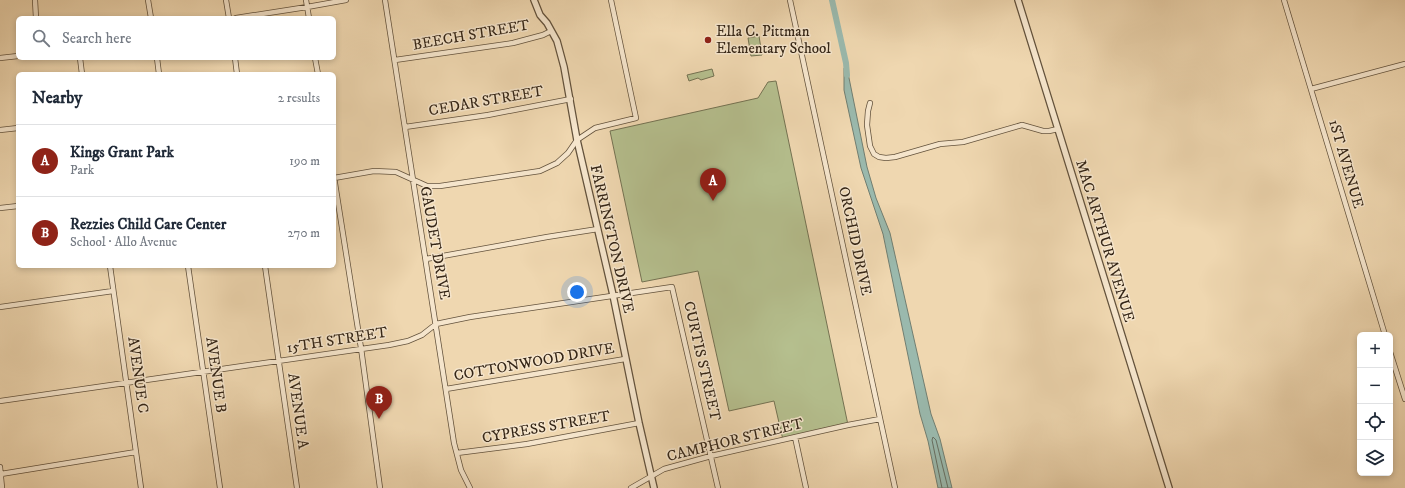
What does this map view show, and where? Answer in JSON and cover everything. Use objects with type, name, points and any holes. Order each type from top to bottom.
[{"type":"street","points":[[34,0],[36,16]]},
{"type":"street","points":[[148,0],[151,16]]},
{"type":"street","points":[[226,0],[229,16]]},
{"type":"street","points":[[306,0],[309,16]]},
{"type":"street","points":[[249,16],[346,0]]},
{"type":"street","name":"GAUDET DRIVE","points":[[385,0],[412,178],[457,453],[461,470],[470,488]]},
{"type":"street","name":"FARRINGTON DRIVE","points":[[534,0],[540,15],[547,23],[557,41],[564,67],[571,99],[577,140],[613,295],[625,358],[654,488]]},
{"type":"street","points":[[336,178],[374,171],[396,172],[427,186],[440,186],[540,171],[557,163],[568,153],[577,140],[595,128],[636,118],[611,0]]},
{"type":"street","name":"ORCHID DRIVE","points":[[790,0],[895,488]]},
{"type":"street","name":"MAC ARTHUR AVENUE","points":[[1018,0],[1169,488]]},
{"type":"street","name":"1ST AVENUE","points":[[1284,0],[1366,277],[1384,332]]},
{"type":"street","name":"BEECH STREET","points":[[394,60],[512,43],[543,35],[551,31]]},
{"type":"street","points":[[0,58],[16,56]]},
{"type":"street","points":[[80,60],[82,72]]},
{"type":"street","points":[[157,60],[159,72]]},
{"type":"street","points":[[235,60],[237,72]]},
{"type":"street","points":[[315,60],[318,72]]},
{"type":"street","points":[[1311,89],[1405,64]]},
{"type":"street","name":"CEDAR STREET","points":[[405,127],[488,115],[571,99]]},
{"type":"street","points":[[870,103],[867,125],[870,146],[874,154],[879,157],[886,158],[895,157],[940,144],[963,142],[1022,125],[1049,132],[1058,129]]},
{"type":"street","points":[[0,130],[16,128]]},
{"type":"street","points":[[336,191],[361,348],[380,488]]},
{"type":"street","points":[[0,208],[16,206]]},
{"type":"street","points":[[426,259],[598,229]]},
{"type":"street","name":"AVENUE C","points":[[110,268],[141,488]]},
{"type":"street","name":"AVENUE B","points":[[188,268],[220,488]]},
{"type":"street","name":"AVENUE A","points":[[265,268],[297,488]]},
{"type":"street","name":"15TH STREET","points":[[0,401],[389,345],[422,336],[436,324],[470,317],[672,287]]},
{"type":"street","name":"CURTIS STREET","points":[[672,287],[718,488]]},
{"type":"street","points":[[0,307],[113,291]]},
{"type":"street","name":"COTTONWOOD DRIVE","points":[[446,389],[625,358]]},
{"type":"street","points":[[1393,361],[1405,398]]},
{"type":"street","name":"CAMPHOR STREET","points":[[631,488],[664,469],[711,456],[880,419]]},
{"type":"street","name":"CYPRESS STREET","points":[[457,453],[527,444],[639,423]]},
{"type":"street","points":[[795,437],[806,488]]},
{"type":"street","points":[[1,474],[136,452]]},
{"type":"street","points":[[0,467],[2,488]]},
{"type":"green space","points":[[759,36],[762,55],[751,56],[748,38]]},
{"type":"green space","points":[[712,69],[714,76],[701,80],[698,78],[689,81],[687,75]]},
{"type":"green space","points":[[776,81],[848,425],[783,440],[774,401],[729,411],[698,271],[642,282],[610,131],[758,98],[768,82]]},
{"type":"water","points":[[844,68],[847,68],[867,167],[876,198],[890,233],[931,414],[940,439],[952,488],[938,488],[928,441],[920,414],[883,234],[861,168],[844,90]]},
{"type":"waterway","points":[[832,0],[846,63],[847,75]]},
{"type":"place","name":"Ella C. Pittman Elementary School","points":[[708,40]]},
{"type":"place","name":"Kings Grant Park","points":[[713,201]]},
{"type":"place","name":"Rezzies Child Care Center","points":[[379,419]]}]
